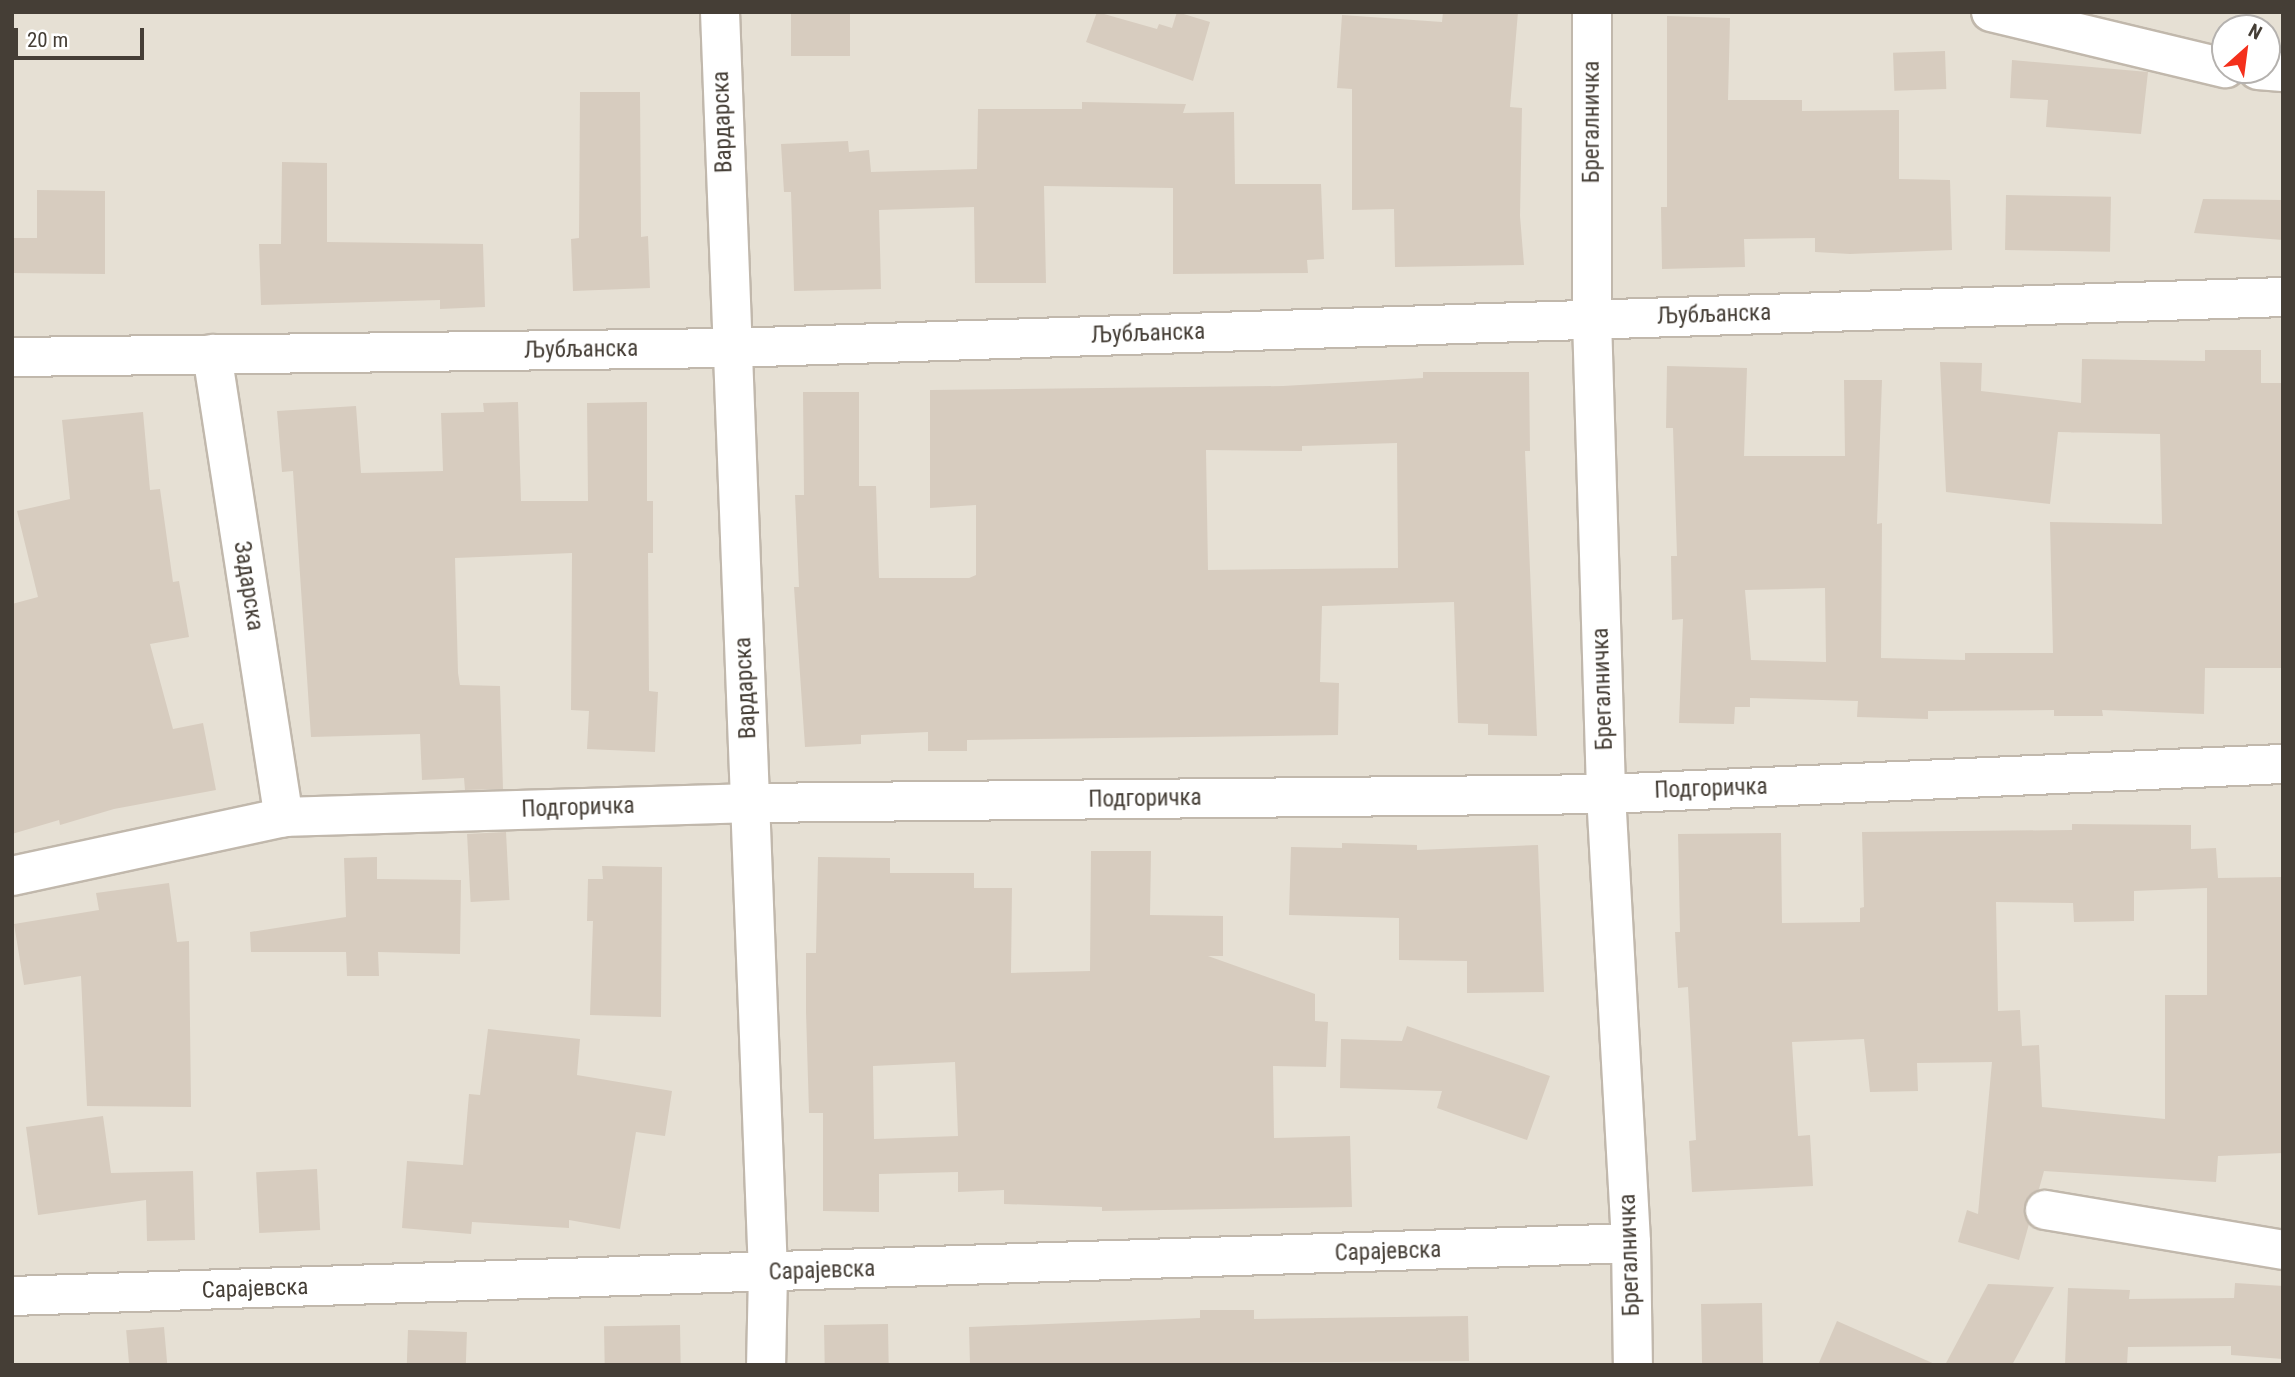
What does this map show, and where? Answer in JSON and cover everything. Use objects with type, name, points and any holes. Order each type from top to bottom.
[{"type":"street","name":"Вардарска","points":[[720,12],[730,348],[751,803],[768,1273],[766,1365]]},
{"type":"street","name":"Брегалничка","points":[[1592,12],[1592,319],[1606,794],[1631,1243],[1633,1365]]},
{"type":"street","points":[[1991,12],[2211,65]]},
{"type":"street","name":"Љубљанска","points":[[12,357],[730,348],[2283,297]]},
{"type":"street","name":"Задарска","points":[[212,354],[284,817]]},
{"type":"street","name":"Подгоричка","points":[[12,876],[284,817],[751,803],[1606,794],[2283,764]]},
{"type":"street","points":[[2045,1210],[2283,1250]]},
{"type":"street","name":"Сарајевска","points":[[12,1296],[1631,1243]]},
{"type":"shaded area","points":[[12,12],[2283,12],[2283,1365],[12,1365]]},
{"type":"building","points":[[791,12],[850,12],[850,56],[791,56]]},
{"type":"building","points":[[1097,12],[1157,29],[1159,24],[1172,28],[1177,12],[1210,22],[1193,81],[1086,42]]},
{"type":"building","points":[[1443,12],[1518,12],[1510,107],[1522,108],[1520,216],[1524,265],[1395,267],[1394,209],[1352,210],[1352,89],[1337,88],[1342,15],[1442,22]]},
{"type":"building","points":[[1667,16],[1730,18],[1728,100],[1802,100],[1802,111],[1899,110],[1899,179],[1950,180],[1952,250],[1850,254],[1815,252],[1815,238],[1744,239],[1745,267],[1662,269],[1661,207],[1667,207]]},
{"type":"building","points":[[1945,51],[1946,89],[1894,91],[1893,53]]},
{"type":"building","points":[[2012,60],[2148,72],[2141,134],[2046,127],[2048,100],[2010,98]]},
{"type":"building","points":[[580,92],[640,92],[641,237],[648,236],[650,288],[573,291],[571,239],[579,238]]},
{"type":"building","points":[[1082,102],[1186,104],[1183,113],[1234,112],[1235,184],[1321,184],[1324,259],[1307,260],[1308,273],[1173,274],[1173,188],[1044,186],[1046,283],[975,283],[974,207],[879,210],[881,289],[794,291],[791,192],[784,192],[781,144],[848,141],[849,152],[869,150],[871,172],[977,169],[978,109],[1082,109]]},
{"type":"building","points":[[282,162],[327,163],[327,242],[483,244],[485,307],[440,309],[440,300],[261,305],[259,244],[281,244]]},
{"type":"building","points":[[37,190],[105,191],[105,274],[12,273],[12,238],[37,238]]},
{"type":"building","points":[[2006,195],[2111,197],[2110,252],[2005,250]]},
{"type":"building","points":[[2203,199],[2283,200],[2283,240],[2194,233]]},
{"type":"building","points":[[2205,350],[2261,350],[2261,383],[2283,383],[2283,668],[2205,668],[2204,714],[2102,710],[2103,716],[2054,716],[2054,710],[1928,711],[1928,719],[1857,717],[1858,701],[1750,698],[1750,707],[1735,707],[1734,724],[1679,723],[1683,619],[1672,620],[1671,556],[1677,556],[1673,428],[1666,428],[1667,366],[1747,368],[1744,456],[1845,456],[1844,380],[1882,380],[1877,524],[1882,523],[1881,658],[1965,660],[1965,653],[2053,653],[2050,522],[2162,524],[2160,434],[2058,432],[2050,504],[1946,492],[1940,362],[1982,363],[1981,391],[2081,403],[2082,359],[2205,361]],"holes":[[[1825,588],[1826,662],[1751,660],[1745,590]]]},
{"type":"building","points":[[1423,372],[1529,372],[1530,451],[1525,451],[1537,736],[1488,735],[1488,724],[1458,723],[1454,602],[1322,606],[1320,682],[1339,683],[1338,735],[967,740],[967,751],[928,751],[928,732],[861,735],[861,744],[805,747],[794,587],[799,587],[795,495],[804,495],[803,392],[859,392],[859,486],[876,486],[879,578],[969,578],[976,575],[976,505],[930,508],[930,390],[1283,386],[1423,378]],"holes":[[[1397,443],[1398,568],[1208,570],[1206,450],[1302,451],[1302,446]]]},
{"type":"building","points":[[518,402],[521,501],[588,501],[587,403],[647,402],[647,501],[653,501],[653,553],[648,553],[649,691],[658,692],[655,752],[587,749],[589,711],[571,710],[572,553],[455,558],[460,685],[500,686],[503,789],[465,790],[464,778],[422,780],[420,734],[311,737],[293,471],[282,472],[277,411],[356,406],[361,473],[443,471],[441,413],[484,412],[483,403]]},
{"type":"building","points":[[143,412],[150,490],[160,489],[173,582],[179,581],[189,637],[150,644],[173,729],[203,723],[216,790],[114,809],[60,825],[59,820],[12,834],[12,604],[38,597],[17,511],[70,499],[62,420]]},
{"type":"building","points":[[2072,824],[2191,825],[2191,849],[2216,848],[2218,878],[2283,877],[2283,1153],[2218,1156],[2216,1182],[2044,1171],[2039,1189],[2024,1206],[2029,1224],[2019,1260],[1958,1242],[1967,1210],[1978,1214],[1992,1062],[1917,1063],[1918,1091],[1870,1092],[1864,1039],[1792,1042],[1798,1136],[1810,1135],[1813,1186],[1692,1192],[1689,1141],[1696,1140],[1688,987],[1678,988],[1675,932],[1680,932],[1678,834],[1781,833],[1782,923],[1860,922],[1860,908],[1864,907],[1862,832],[2072,830]],"holes":[[[2207,888],[2207,995],[2165,995],[2165,1119],[2042,1107],[2039,1045],[2022,1046],[2020,1010],[1998,1011],[1996,902],[2073,903],[2074,922],[2134,921],[2134,891]]]},
{"type":"building","points":[[506,832],[510,900],[471,902],[467,834]]},
{"type":"building","points":[[1342,843],[1417,845],[1417,850],[1538,845],[1544,992],[1467,993],[1467,961],[1399,960],[1399,918],[1289,915],[1291,847],[1342,848]]},
{"type":"building","points":[[1091,851],[1151,851],[1150,915],[1223,916],[1223,956],[1208,956],[1315,994],[1315,1021],[1328,1022],[1326,1067],[1273,1066],[1274,1138],[1350,1136],[1352,1207],[1102,1211],[1102,1207],[1004,1204],[1004,1190],[958,1192],[958,1172],[879,1174],[879,1212],[823,1211],[823,1113],[809,1113],[806,1012],[806,953],[816,953],[818,857],[890,858],[890,873],[974,873],[974,888],[1012,888],[1011,973],[1090,971]],"holes":[[[955,1062],[958,1136],[874,1139],[873,1066]]]},
{"type":"building","points":[[377,857],[377,879],[461,880],[460,954],[378,952],[379,976],[347,976],[346,952],[251,952],[250,932],[346,917],[344,858]]},
{"type":"building","points":[[602,866],[662,867],[661,1017],[590,1015],[593,921],[587,921],[588,879],[603,879]]},
{"type":"building","points":[[169,883],[177,942],[189,941],[191,1107],[87,1106],[81,976],[24,985],[14,924],[99,910],[96,893]]},
{"type":"building","points":[[1407,1026],[1550,1076],[1527,1140],[1437,1108],[1442,1091],[1340,1088],[1341,1039],[1402,1041]]},
{"type":"building","points":[[488,1029],[580,1039],[577,1075],[672,1091],[665,1136],[636,1132],[620,1229],[569,1220],[569,1228],[472,1222],[471,1234],[402,1228],[407,1161],[463,1165],[469,1094],[480,1095]]},
{"type":"building","points":[[103,1116],[111,1173],[193,1171],[195,1240],[147,1241],[146,1200],[38,1215],[26,1127]]},
{"type":"building","points":[[317,1169],[320,1230],[259,1233],[256,1172]]},
{"type":"building","points":[[2235,1283],[2283,1286],[2283,1359],[2231,1355],[2231,1346],[2128,1347],[2127,1365],[2065,1365],[2068,1288],[2130,1290],[2129,1299],[2234,1298]]},
{"type":"building","points":[[1988,1284],[2054,1287],[2012,1365],[1945,1365]]},
{"type":"building","points":[[1762,1303],[1763,1365],[1702,1365],[1701,1304]]},
{"type":"building","points":[[1200,1310],[1254,1310],[1254,1319],[1468,1316],[1469,1361],[970,1365],[969,1327],[1200,1318]]},
{"type":"building","points":[[1837,1321],[1937,1365],[1818,1365]]},
{"type":"building","points":[[888,1324],[889,1365],[825,1365],[824,1325]]},
{"type":"building","points":[[680,1325],[681,1365],[605,1365],[604,1326]]},
{"type":"building","points":[[164,1327],[167,1365],[129,1365],[126,1330]]},
{"type":"building","points":[[408,1330],[467,1332],[466,1365],[407,1365]]}]
